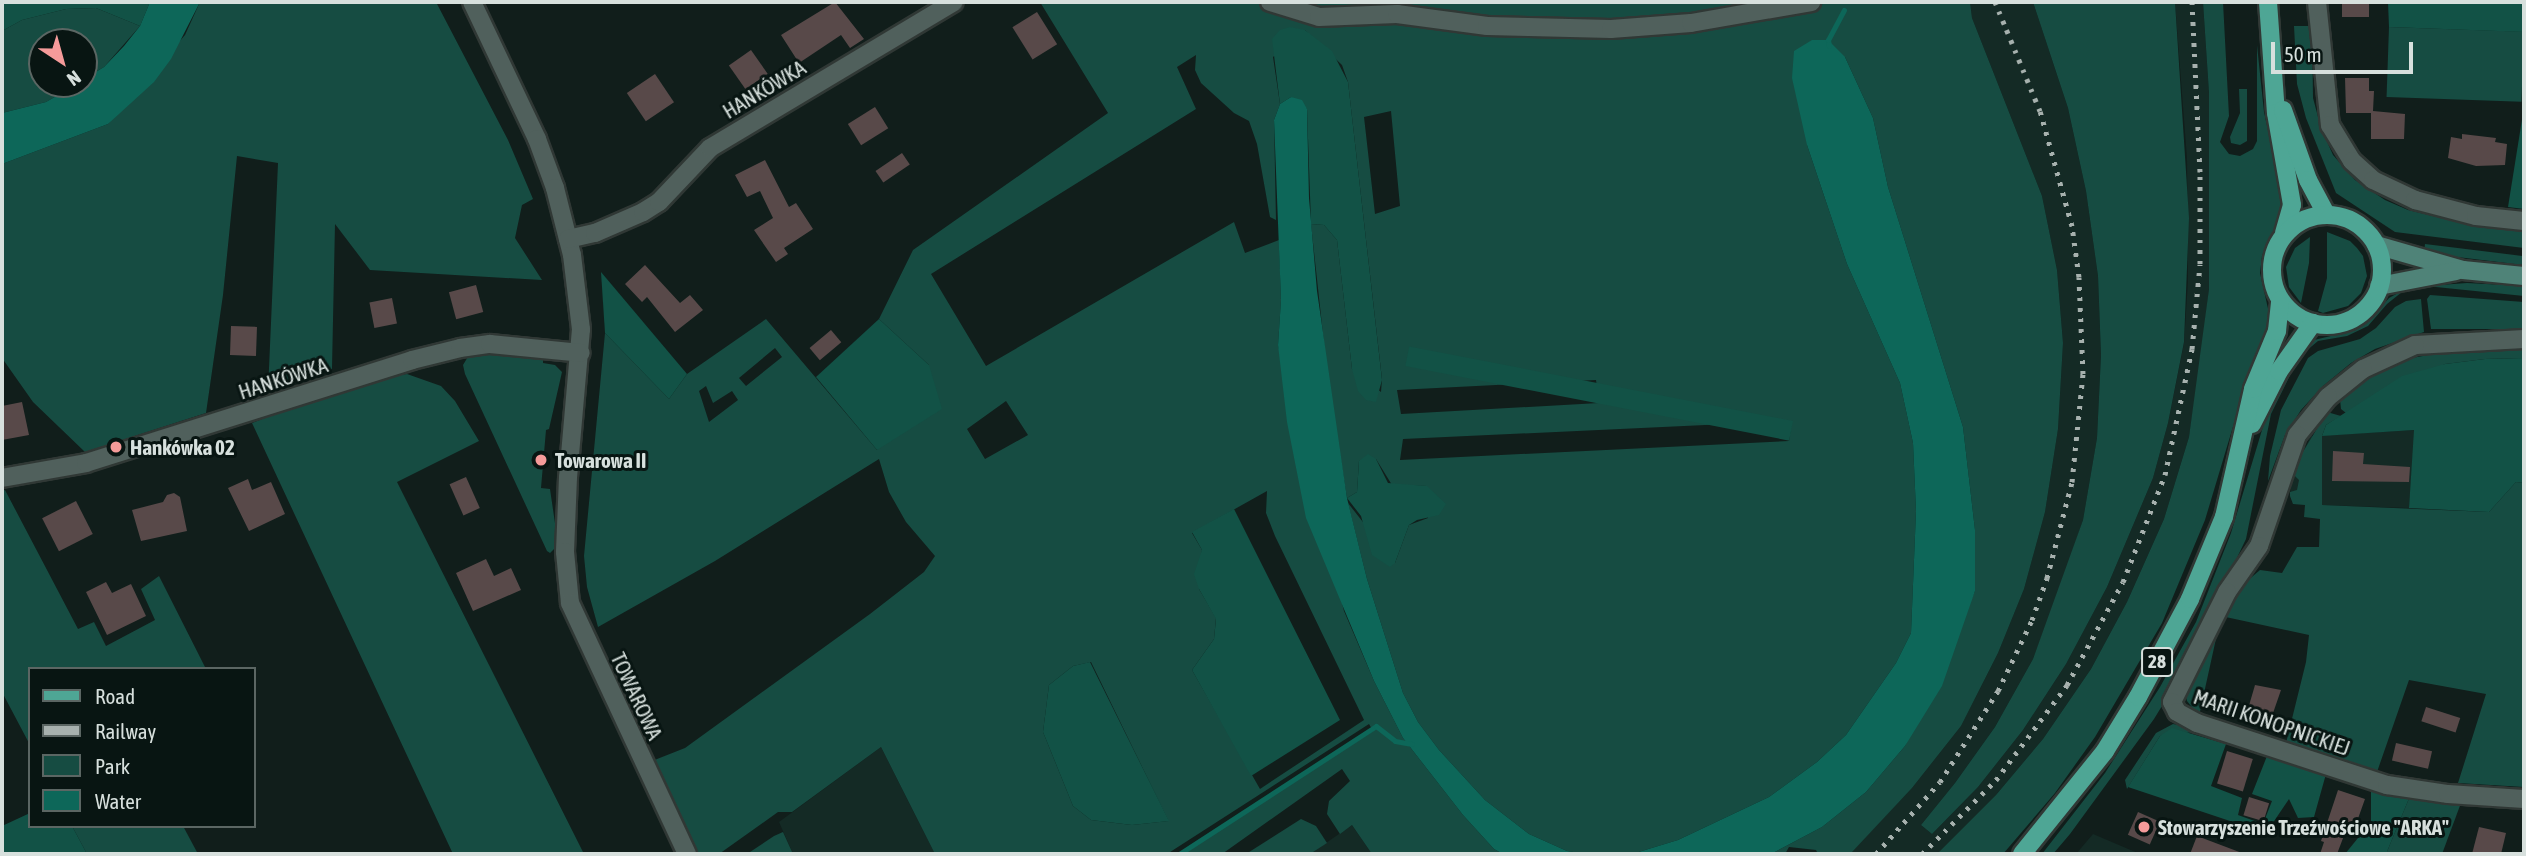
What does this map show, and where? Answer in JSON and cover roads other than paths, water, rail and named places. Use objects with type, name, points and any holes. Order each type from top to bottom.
[{"type":"main road","name":"28","points":[[2022,854],[2105,751],[2138,697],[2190,599],[2224,517],[2253,389],[2277,331],[2280,300],[2273,285],[2271,268],[2292,205],[2275,94],[2268,3]]},
{"type":"main road","name":"28","points":[[2275,94],[2308,180],[2326,215]]},
{"type":"main road","points":[[2282,236],[2299,222],[2326,215],[2355,223],[2376,244],[2388,251],[2463,270],[2524,276]]},
{"type":"main road","points":[[2280,300],[2289,310],[2312,323],[2329,325],[2360,313],[2379,286],[2381,258],[2376,244]]},
{"type":"main road","points":[[2379,286],[2394,281],[2463,270]]},
{"type":"main road","name":"28","points":[[2242,443],[2279,371],[2312,323]]},
{"type":"street","name":"TOWAROWA","points":[[472,2],[537,139],[568,239],[580,304],[581,353],[568,477],[566,590],[576,621],[687,854]]},
{"type":"street","name":"HANKÓWKA","points":[[568,239],[595,233],[643,212],[659,202],[710,148],[954,2]]},
{"type":"street","points":[[1270,2],[1319,17],[1397,14],[1487,26],[1611,29],[1691,23],[1811,2]]},
{"type":"street","points":[[2317,2],[2330,125],[2337,141],[2352,161],[2373,180],[2415,200],[2476,216],[2524,221]]},
{"type":"street","name":"MARII KONOPNICKIEJ","points":[[2524,339],[2416,345],[2381,360],[2332,393],[2294,442],[2259,545],[2227,592],[2175,696],[2174,708],[2203,725],[2387,785],[2448,794],[2524,799]]},
{"type":"street","name":"HANKÓWKA","points":[[2,478],[86,463],[400,364],[460,348],[490,344],[581,353]]},
{"type":"water","points":[[150,2],[200,2],[171,59],[154,82],[108,124],[2,164],[2,113],[53,98],[98,98],[98,71],[140,26]]},
{"type":"water","points":[[1812,40],[1828,40],[1845,57],[1873,118],[1888,187],[1963,427],[1975,530],[1975,591],[1942,686],[1905,746],[1866,792],[1822,827],[1771,854],[1632,854],[1678,840],[1769,797],[1817,762],[1846,735],[1896,663],[1911,633],[1916,511],[1913,443],[1900,383],[1847,264],[1807,145],[1792,78],[1794,51]]},
{"type":"water","points":[[1291,97],[1302,100],[1307,109],[1309,198],[1317,291],[1347,498],[1367,579],[1403,693],[1418,722],[1439,750],[1485,800],[1529,834],[1567,851],[1586,854],[1503,854],[1494,849],[1463,815],[1403,738],[1374,681],[1306,518],[1287,422],[1278,345],[1281,300],[1274,120],[1280,104]]},
{"type":"waterway","points":[[1829,46],[1828,40],[1844,10]]},
{"type":"waterway","points":[[1179,854],[1376,726],[1395,741],[1412,744]]},
{"type":"railway","points":[[1876,854],[1940,782],[1998,691],[2032,620],[2047,578],[2072,482],[2083,374],[2079,277],[2072,226],[2040,111],[1995,2]]},
{"type":"railway","points":[[1922,854],[1996,780],[2067,685],[2123,582],[2165,475],[2192,349],[2200,264],[2200,172],[2192,2]]},
{"type":"place","name":"Hankówka 02","points":[[116,447]]},
{"type":"place","name":"Towarowa II","points":[[541,460]]},
{"type":"place","name":"Stowarzyszenie Trzeźwościowe \"ARKA\"","points":[[2144,827]]}]
